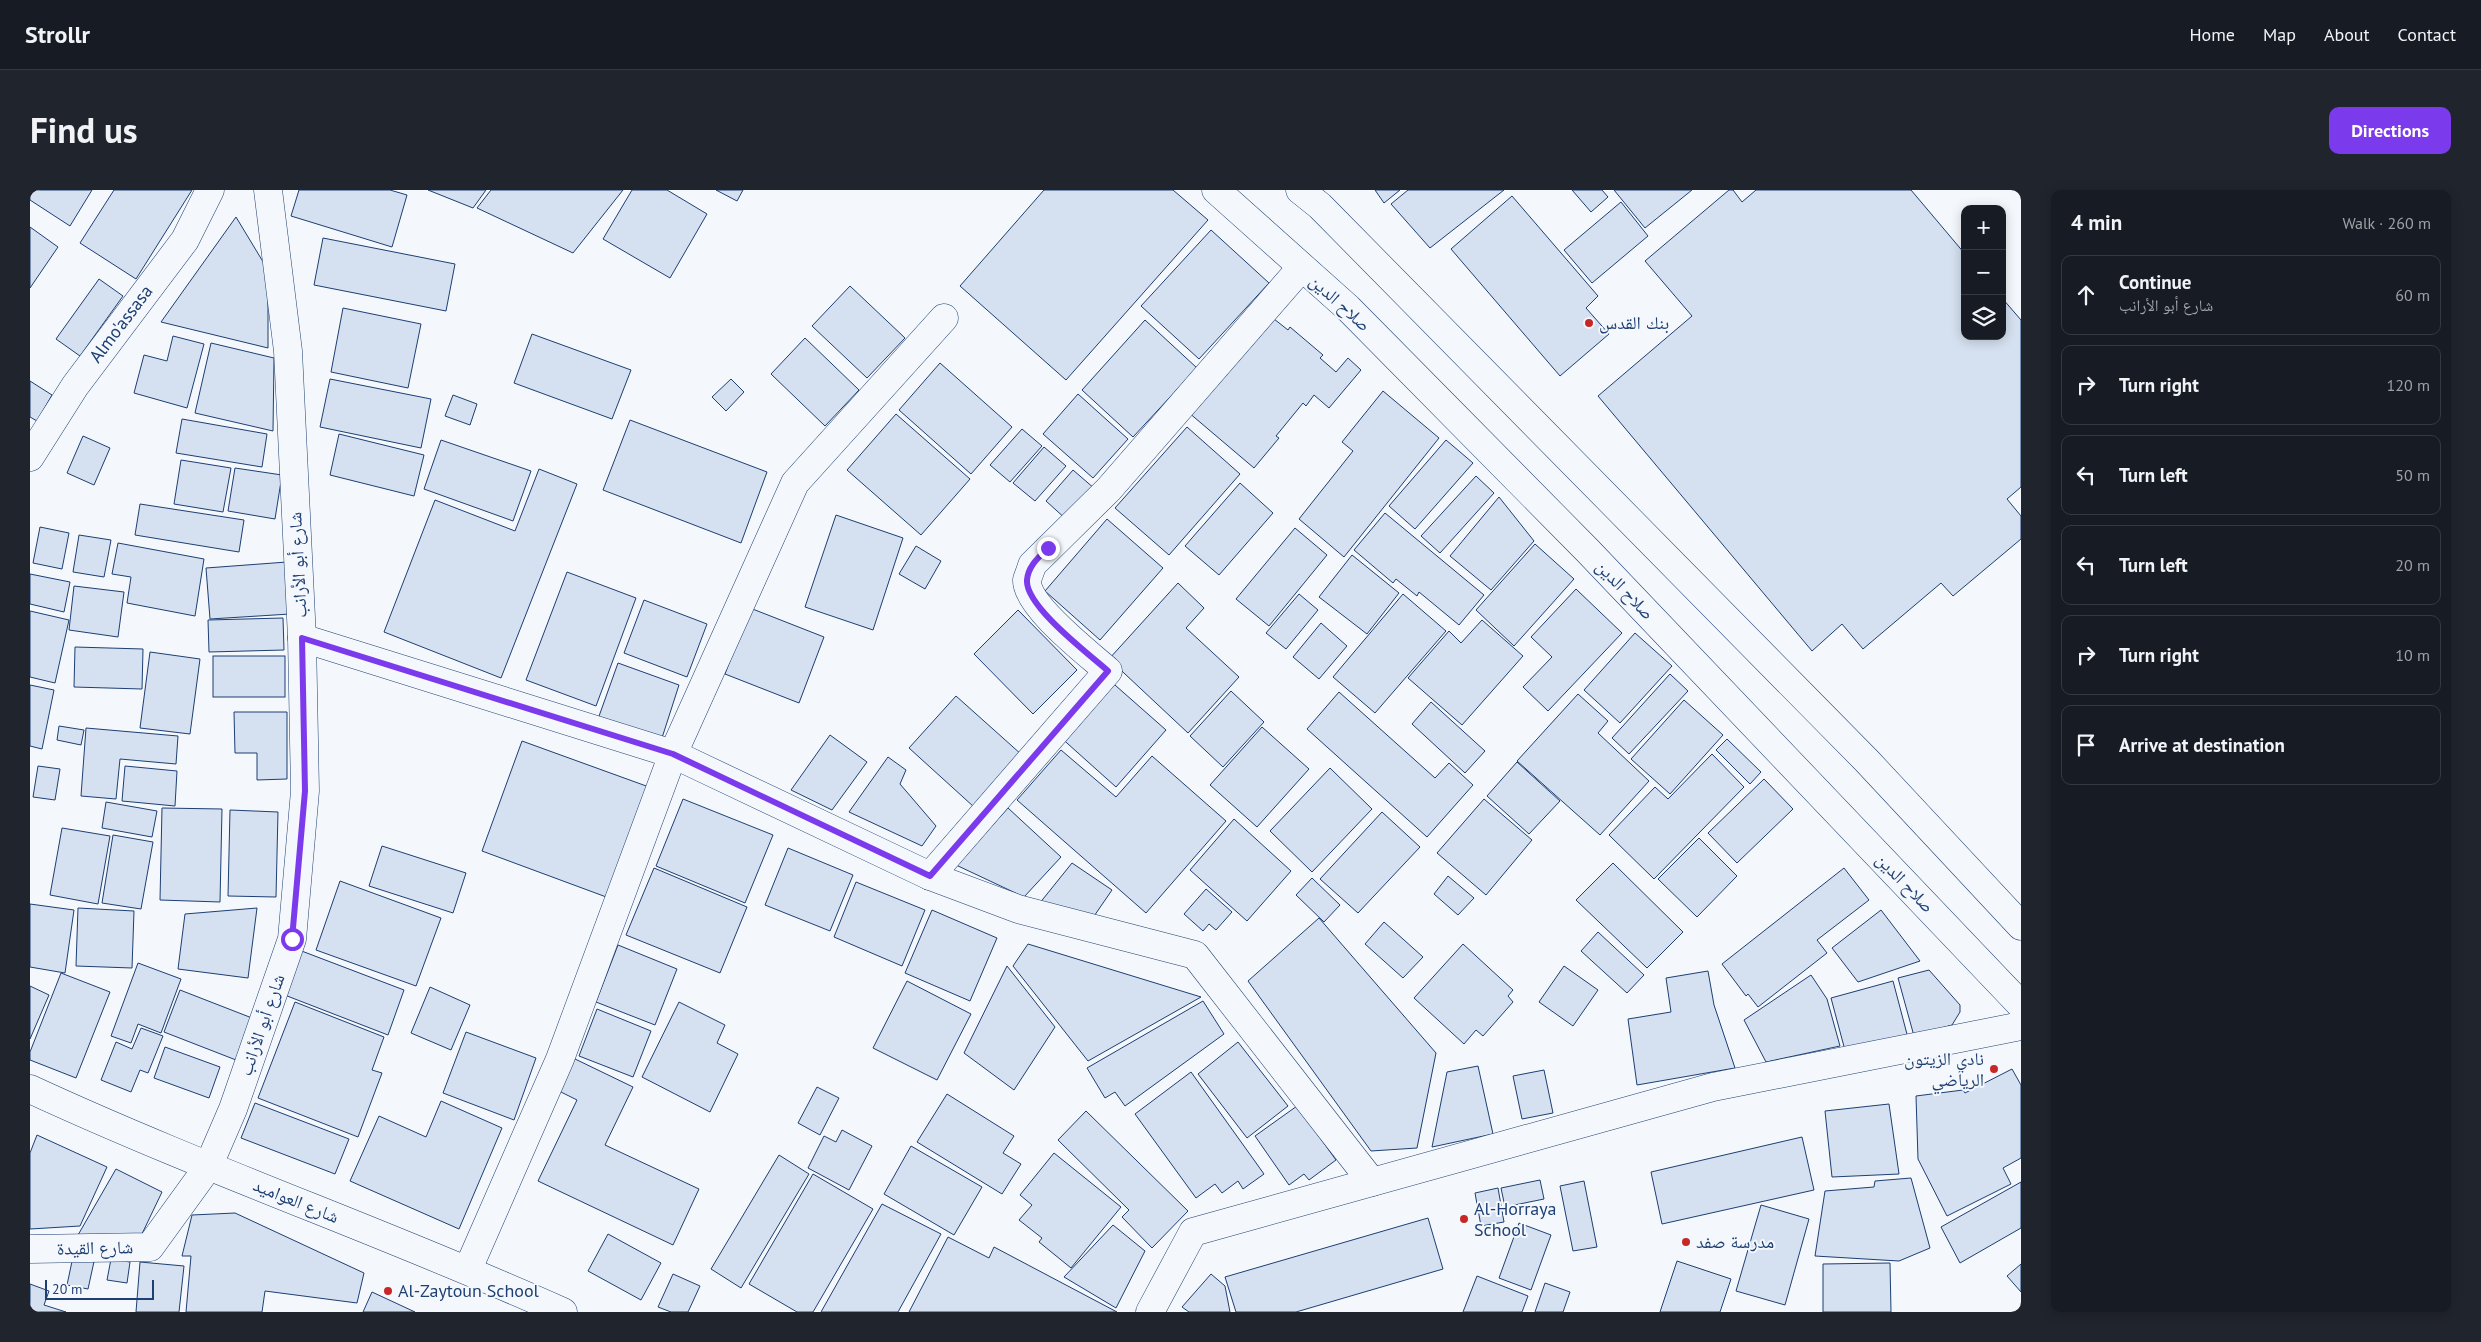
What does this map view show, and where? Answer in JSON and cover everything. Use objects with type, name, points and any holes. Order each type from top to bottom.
[{"type":"main road","name":"Almo'assasa","points":[[30,457],[75,386],[185,240],[210,190]]},
{"type":"main road","name":"شارع أبو الأرانب","points":[[208,1166],[233,1109],[292,939],[305,791],[302,638],[288,351],[268,190]]},
{"type":"main road","name":"صلاح الدين","points":[[1216,190],[1301,268],[1348,308],[1588,551],[2021,1004]]},
{"type":"main road","points":[[1300,190],[1320,206],[1867,761],[2021,926]]},
{"type":"main road","points":[[930,876],[1108,671],[1041,609],[1031,596],[1027,581],[1032,565],[1110,489],[1301,268]]},
{"type":"main road","points":[[468,1269],[560,1059],[673,754],[795,483],[944,318]]},
{"type":"main road","points":[[302,638],[673,754],[930,876],[1018,909],[1195,956],[1372,1182]]},
{"type":"main road","points":[[1150,1312],[1193,1232],[1713,1087],[2021,1026]]},
{"type":"main road","name":"شارع العواميد","points":[[30,1089],[92,1118],[208,1166],[468,1269],[563,1312]]},
{"type":"main road","name":"شارع القيدة","points":[[30,1249],[150,1247],[208,1166]]},
{"type":"building","points":[[30,190],[92,190],[70,226],[30,200]]},
{"type":"building","points":[[114,190],[192,190],[136,279],[80,243]]},
{"type":"building","points":[[299,190],[390,190],[407,195],[392,247],[291,216]]},
{"type":"building","points":[[428,190],[486,190],[473,208]]},
{"type":"building","points":[[491,190],[623,190],[573,253],[477,208]]},
{"type":"building","points":[[632,190],[667,190],[707,214],[670,278],[603,239]]},
{"type":"building","points":[[716,190],[743,190],[737,201]]},
{"type":"building","points":[[1044,190],[1173,190],[1208,220],[1066,380],[960,286]]},
{"type":"building","points":[[1375,190],[1400,190],[1384,203]]},
{"type":"building","points":[[1408,190],[1504,190],[1430,248],[1391,204]]},
{"type":"building","points":[[1572,190],[1602,190],[1608,197],[1591,212]]},
{"type":"building","points":[[1614,190],[1692,190],[1645,228]]},
{"type":"building","points":[[1729,190],[1733,190],[1742,202],[1756,190],[1911,190],[1961,249],[1961,340],[2006,340],[2006,303],[2021,320],[2021,487],[2007,499],[2021,516],[2021,539],[1953,596],[1941,583],[1863,649],[1842,624],[1812,651],[1598,396],[1692,316],[1645,261]]},
{"type":"building","points":[[1512,196],[1598,296],[1586,308],[1609,334],[1560,376],[1451,249]]},
{"type":"building","points":[[1621,202],[1648,236],[1592,283],[1564,250]]},
{"type":"building","points":[[236,217],[268,270],[268,348],[161,322]]},
{"type":"building","points":[[30,227],[58,247],[30,288]]},
{"type":"building","points":[[1211,230],[1269,283],[1199,359],[1141,306]]},
{"type":"building","points":[[323,238],[455,264],[446,311],[314,285]]},
{"type":"building","points":[[99,279],[123,296],[80,356],[56,339]]},
{"type":"building","points":[[850,286],[905,338],[867,378],[812,326]]},
{"type":"building","points":[[343,308],[421,324],[408,388],[331,372]]},
{"type":"building","points":[[1269,315],[1288,330],[1290,327],[1323,355],[1320,358],[1336,372],[1348,358],[1361,370],[1329,408],[1314,395],[1306,406],[1303,403],[1276,436],[1279,438],[1254,468],[1188,412]]},
{"type":"building","points":[[1145,320],[1197,368],[1133,437],[1082,390]]},
{"type":"building","points":[[532,334],[631,370],[612,419],[514,383]]},
{"type":"building","points":[[173,336],[204,344],[187,408],[134,393],[144,355],[167,361]]},
{"type":"building","points":[[805,338],[859,390],[825,426],[771,374]]},
{"type":"building","points":[[211,343],[274,358],[273,431],[195,413]]},
{"type":"building","points":[[940,363],[1012,427],[971,474],[899,410]]},
{"type":"building","points":[[330,379],[431,399],[421,448],[320,427]]},
{"type":"building","points":[[731,379],[744,392],[726,411],[712,397]]},
{"type":"building","points":[[30,381],[52,395],[37,421],[30,417]]},
{"type":"building","points":[[1383,391],[1439,438],[1344,557],[1299,519],[1353,451],[1342,442]]},
{"type":"building","points":[[1078,394],[1128,439],[1093,478],[1043,434]]},
{"type":"building","points":[[453,395],[477,404],[470,425],[445,416]]},
{"type":"building","points":[[896,414],[970,479],[921,535],[847,470]]},
{"type":"building","points":[[182,419],[267,434],[262,467],[176,453]]},
{"type":"building","points":[[630,420],[767,472],[741,543],[603,490]]},
{"type":"building","points":[[1187,427],[1240,474],[1169,555],[1115,508]]},
{"type":"building","points":[[1022,429],[1042,446],[1010,482],[990,465]]},
{"type":"building","points":[[339,434],[424,455],[414,496],[330,475]]},
{"type":"building","points":[[83,436],[110,448],[94,485],[67,473]]},
{"type":"building","points":[[441,440],[531,471],[513,521],[424,489]]},
{"type":"building","points":[[1446,440],[1473,463],[1415,529],[1389,506]]},
{"type":"building","points":[[1044,447],[1066,466],[1035,501],[1013,483]]},
{"type":"building","points":[[181,460],[231,468],[223,512],[174,504]]},
{"type":"building","points":[[235,468],[282,475],[275,519],[228,511]]},
{"type":"building","points":[[539,469],[577,484],[501,678],[384,632],[435,500],[515,531]]},
{"type":"building","points":[[1073,470],[1095,489],[1067,520],[1046,501]]},
{"type":"building","points":[[1476,476],[1494,493],[1440,553],[1421,536]]},
{"type":"building","points":[[1240,483],[1273,513],[1219,575],[1185,546]]},
{"type":"building","points":[[1499,497],[1534,541],[1491,590],[1450,556]]},
{"type":"building","points":[[140,504],[244,520],[239,552],[135,535]]},
{"type":"building","points":[[1385,513],[1484,595],[1459,625],[1419,592],[1417,596],[1396,579],[1393,583],[1354,550]]},
{"type":"building","points":[[836,515],[903,538],[873,630],[805,607]]},
{"type":"building","points":[[1107,519],[1163,568],[1100,640],[1045,591]]},
{"type":"building","points":[[40,527],[69,533],[62,569],[33,563]]},
{"type":"building","points":[[1295,528],[1327,555],[1269,626],[1236,599]]},
{"type":"building","points":[[79,535],[111,540],[104,577],[73,572]]},
{"type":"building","points":[[118,543],[204,559],[195,616],[127,603],[131,577],[112,574]]},
{"type":"building","points":[[1535,544],[1574,579],[1514,646],[1476,610]]},
{"type":"building","points":[[916,546],[941,561],[925,589],[899,574]]},
{"type":"building","points":[[1352,555],[1399,593],[1367,634],[1319,597]]},
{"type":"building","points":[[287,562],[290,614],[210,619],[206,568]]},
{"type":"building","points":[[567,572],[636,598],[596,706],[526,680]]},
{"type":"building","points":[[30,574],[70,582],[64,612],[30,604]]},
{"type":"building","points":[[1178,583],[1204,608],[1186,628],[1239,677],[1188,733],[1109,659]]},
{"type":"building","points":[[74,586],[124,592],[118,637],[69,630]]},
{"type":"building","points":[[1576,589],[1622,633],[1548,711],[1523,687],[1552,657],[1531,637]]},
{"type":"building","points":[[1299,594],[1318,610],[1286,649],[1266,633]]},
{"type":"building","points":[[1403,594],[1446,631],[1375,713],[1333,677]]},
{"type":"building","points":[[644,600],[707,624],[687,677],[624,653]]},
{"type":"building","points":[[750,608],[824,637],[799,703],[725,674]]},
{"type":"building","points":[[1018,610],[1077,670],[1033,714],[974,654]]},
{"type":"building","points":[[30,611],[69,620],[55,683],[30,677]]},
{"type":"building","points":[[283,618],[284,650],[209,652],[208,620]]},
{"type":"building","points":[[1482,620],[1523,656],[1462,725],[1408,678],[1449,631],[1461,643]]},
{"type":"building","points":[[1321,623],[1347,646],[1319,679],[1293,657]]},
{"type":"building","points":[[1635,633],[1672,666],[1620,723],[1584,690]]},
{"type":"building","points":[[75,647],[143,649],[142,689],[74,687]]},
{"type":"building","points":[[150,652],[200,659],[190,734],[140,728]]},
{"type":"building","points":[[213,656],[285,656],[285,697],[213,697]]},
{"type":"building","points":[[618,663],[679,685],[661,741],[598,719]]},
{"type":"building","points":[[1670,674],[1688,691],[1629,754],[1612,738]]},
{"type":"building","points":[[1107,678],[1166,730],[1116,787],[1058,735]]},
{"type":"building","points":[[30,685],[54,690],[42,749],[30,746]]},
{"type":"building","points":[[1231,691],[1264,722],[1223,767],[1190,736]]},
{"type":"building","points":[[1339,692],[1435,778],[1449,763],[1473,785],[1427,837],[1307,729]]},
{"type":"building","points":[[1578,694],[1608,721],[1598,733],[1649,781],[1600,835],[1517,761]]},
{"type":"building","points":[[956,696],[1022,755],[974,807],[909,748]]},
{"type":"building","points":[[1684,700],[1723,735],[1670,794],[1631,759]]},
{"type":"building","points":[[1431,702],[1485,751],[1465,773],[1412,724]]},
{"type":"building","points":[[234,712],[287,712],[287,779],[257,780],[257,753],[235,753]]},
{"type":"building","points":[[59,726],[84,730],[81,745],[57,740]]},
{"type":"building","points":[[1262,727],[1309,769],[1257,827],[1210,785]]},
{"type":"building","points":[[86,728],[178,736],[176,764],[120,759],[116,799],[81,796]]},
{"type":"building","points":[[830,735],[867,762],[832,810],[791,790]]},
{"type":"building","points":[[1727,739],[1761,772],[1750,784],[1716,750]]},
{"type":"building","points":[[522,741],[649,787],[609,898],[482,851]]},
{"type":"building","points":[[1061,750],[1116,797],[1152,756],[1226,821],[1146,913],[1017,800]]},
{"type":"building","points":[[1712,754],[1744,787],[1654,879],[1609,835],[1655,787],[1668,799]]},
{"type":"building","points":[[888,757],[906,770],[900,784],[936,826],[922,846],[849,812]]},
{"type":"building","points":[[1517,762],[1560,801],[1529,834],[1487,796]]},
{"type":"building","points":[[38,766],[60,769],[55,800],[33,797]]},
{"type":"building","points":[[125,766],[177,771],[175,806],[122,801]]},
{"type":"building","points":[[1330,768],[1372,809],[1312,872],[1270,831]]},
{"type":"building","points":[[1764,779],[1793,809],[1737,863],[1708,833]]},
{"type":"building","points":[[683,799],[773,835],[745,903],[656,866]]},
{"type":"building","points":[[1484,799],[1532,840],[1486,895],[1437,853]]},
{"type":"building","points":[[106,802],[157,811],[152,837],[102,828]]},
{"type":"building","points":[[162,808],[222,809],[220,902],[160,900]]},
{"type":"building","points":[[1008,808],[1061,857],[1024,897],[956,865]]},
{"type":"building","points":[[230,810],[278,812],[276,897],[228,896]]},
{"type":"building","points":[[1382,812],[1420,847],[1358,913],[1320,879]]},
{"type":"building","points":[[1234,819],[1291,871],[1247,921],[1190,870]]},
{"type":"building","points":[[62,828],[110,836],[98,904],[50,895]]},
{"type":"building","points":[[113,835],[153,842],[141,909],[102,903]]},
{"type":"building","points":[[1699,838],[1737,876],[1697,917],[1658,879]]},
{"type":"building","points":[[382,846],[466,873],[453,913],[369,886]]},
{"type":"building","points":[[788,848],[853,875],[830,931],[765,905]]},
{"type":"building","points":[[1072,863],[1112,890],[1090,922],[1039,904]]},
{"type":"building","points":[[1613,863],[1683,932],[1647,968],[1576,900]]},
{"type":"building","points":[[654,868],[747,907],[720,973],[626,935]]},
{"type":"building","points":[[1844,868],[1869,900],[1817,940],[1827,953],[1758,1007],[1748,994],[1746,996],[1722,964]]},
{"type":"building","points":[[1448,876],[1474,898],[1458,915],[1434,894]]},
{"type":"building","points":[[1312,878],[1340,905],[1324,922],[1296,895]]},
{"type":"building","points":[[340,881],[441,918],[416,986],[316,950]]},
{"type":"building","points":[[856,882],[925,910],[902,966],[834,937]]},
{"type":"building","points":[[1206,889],[1232,912],[1216,930],[1209,924],[1203,931],[1184,914]]},
{"type":"building","points":[[30,904],[74,910],[65,973],[30,967]]},
{"type":"building","points":[[78,908],[134,911],[132,968],[76,966]]},
{"type":"building","points":[[257,908],[248,978],[178,969],[185,914]]},
{"type":"building","points":[[932,910],[997,938],[970,1001],[905,973]]},
{"type":"building","points":[[1881,910],[1920,961],[1858,982],[1832,948]]},
{"type":"building","points":[[1319,918],[1436,1053],[1417,1148],[1371,1151],[1248,981]]},
{"type":"building","points":[[1384,922],[1423,957],[1403,978],[1365,944]]},
{"type":"building","points":[[1598,932],[1644,975],[1627,993],[1581,951]]},
{"type":"building","points":[[1028,944],[1201,997],[1088,1061],[1013,966]]},
{"type":"building","points":[[1463,944],[1513,990],[1508,996],[1513,1002],[1483,1036],[1476,1030],[1464,1044],[1414,998]]},
{"type":"building","points":[[618,945],[677,969],[655,1025],[596,1002]]},
{"type":"building","points":[[299,950],[404,990],[388,1035],[282,994]]},
{"type":"building","points":[[138,963],[181,979],[161,1033],[138,1024],[131,1043],[111,1036]]},
{"type":"building","points":[[1007,966],[1055,1027],[1014,1090],[964,1053]]},
{"type":"building","points":[[1564,966],[1598,990],[1573,1026],[1539,1002]]},
{"type":"building","points":[[1929,970],[1960,1005],[1960,1012],[1952,1025],[1914,1036],[1898,978]]},
{"type":"building","points":[[1708,971],[1714,1005],[1735,1068],[1637,1085],[1628,1019],[1671,1012],[1666,978]]},
{"type":"building","points":[[61,973],[110,992],[76,1078],[30,1060],[30,1052]]},
{"type":"building","points":[[1811,975],[1827,999],[1840,1046],[1766,1062],[1744,1020]]},
{"type":"building","points":[[907,981],[971,1014],[937,1080],[873,1048]]},
{"type":"building","points":[[1893,981],[1908,1038],[1846,1054],[1831,998]]},
{"type":"building","points":[[30,986],[49,995],[30,1039]]},
{"type":"building","points":[[430,987],[470,1005],[451,1050],[411,1033]]},
{"type":"building","points":[[180,990],[252,1018],[236,1060],[164,1032]]},
{"type":"building","points":[[1203,1001],[1224,1034],[1125,1106],[1115,1092],[1105,1098],[1087,1068]]},
{"type":"building","points":[[295,1002],[384,1037],[372,1070],[382,1073],[358,1137],[258,1098]]},
{"type":"building","points":[[679,1002],[725,1025],[717,1043],[738,1054],[710,1112],[642,1077]]},
{"type":"building","points":[[597,1009],[651,1031],[633,1077],[579,1056]]},
{"type":"building","points":[[141,1028],[163,1036],[148,1073],[140,1070],[131,1092],[101,1080],[116,1042],[132,1049]]},
{"type":"building","points":[[466,1032],[536,1058],[514,1120],[443,1093]]},
{"type":"building","points":[[1238,1042],[1288,1106],[1247,1138],[1198,1074]]},
{"type":"building","points":[[165,1047],[220,1067],[209,1098],[154,1078]]},
{"type":"building","points":[[573,1058],[633,1087],[605,1145],[699,1189],[673,1245],[538,1181],[577,1100],[557,1090]]},
{"type":"building","points":[[1478,1066],[1493,1134],[1432,1147],[1447,1072]]},
{"type":"building","points":[[2012,1069],[2021,1085],[2021,1158],[2003,1168],[2011,1184],[1947,1216],[1918,1159],[1916,1096],[1963,1090],[1965,1093]]},
{"type":"building","points":[[1544,1070],[1553,1113],[1522,1119],[1513,1076]]},
{"type":"building","points":[[1191,1072],[1264,1174],[1243,1189],[1238,1181],[1222,1193],[1215,1184],[1196,1198],[1135,1114]]},
{"type":"building","points":[[817,1087],[839,1098],[820,1135],[798,1123]]},
{"type":"building","points":[[947,1094],[1014,1136],[1003,1153],[1021,1164],[1002,1194],[917,1142]]},
{"type":"building","points":[[441,1101],[502,1128],[459,1229],[350,1181],[379,1116],[426,1137]]},
{"type":"building","points":[[255,1103],[349,1139],[335,1174],[241,1138]]},
{"type":"building","points":[[1889,1104],[1899,1174],[1832,1177],[1825,1111]]},
{"type":"building","points":[[1297,1106],[1336,1160],[1309,1180],[1304,1174],[1289,1185],[1255,1136]]},
{"type":"building","points":[[1086,1111],[1188,1211],[1152,1248],[1122,1217],[1129,1210],[1058,1140]]},
{"type":"building","points":[[842,1130],[872,1146],[849,1190],[808,1168],[824,1136],[836,1142]]},
{"type":"building","points":[[37,1135],[107,1167],[80,1226],[30,1229],[30,1153]]},
{"type":"building","points":[[1802,1137],[1814,1190],[1662,1224],[1651,1172]]},
{"type":"building","points":[[911,1146],[982,1187],[954,1235],[884,1194]]},
{"type":"building","points":[[1054,1153],[1121,1207],[1071,1268],[1039,1242],[1042,1238],[1019,1220],[1032,1205],[1020,1195]]},
{"type":"building","points":[[779,1155],[809,1174],[741,1288],[711,1269]]},
{"type":"building","points":[[116,1169],[162,1192],[140,1238],[78,1235]]},
{"type":"building","points":[[813,1174],[873,1209],[813,1312],[797,1312],[749,1284]]},
{"type":"building","points":[[1911,1178],[1930,1248],[1899,1261],[1815,1256],[1825,1191],[1874,1187],[1875,1181]]},
{"type":"building","points":[[1540,1180],[1544,1199],[1505,1207],[1501,1188]]},
{"type":"building","points":[[1584,1181],[1597,1247],[1573,1251],[1560,1186]]},
{"type":"building","points":[[2021,1182],[2021,1228],[1960,1263],[1941,1227]]},
{"type":"building","points":[[1498,1188],[1504,1222],[1481,1226],[1475,1193]]},
{"type":"building","points":[[882,1204],[941,1234],[898,1312],[821,1312]]},
{"type":"building","points":[[1761,1205],[1809,1219],[1785,1305],[1736,1291]]},
{"type":"building","points":[[235,1213],[364,1273],[357,1303],[265,1291],[262,1312],[186,1312],[191,1256],[182,1256],[192,1215]]},
{"type":"building","points":[[1428,1218],[1443,1269],[1296,1312],[1236,1312],[1225,1277]]},
{"type":"building","points":[[1519,1223],[1551,1235],[1531,1290],[1499,1278]]},
{"type":"building","points":[[1113,1225],[1145,1251],[1116,1308],[1064,1277]]},
{"type":"building","points":[[608,1234],[661,1263],[641,1300],[588,1271]]},
{"type":"building","points":[[948,1237],[989,1258],[994,1247],[1117,1312],[909,1312]]},
{"type":"building","points":[[74,1252],[95,1257],[88,1289],[67,1285]]},
{"type":"building","points":[[111,1259],[130,1262],[127,1283],[107,1280]]},
{"type":"building","points":[[1677,1261],[1731,1279],[1720,1312],[1660,1312]]},
{"type":"building","points":[[140,1262],[184,1266],[179,1312],[136,1312]]},
{"type":"building","points":[[1890,1263],[1891,1312],[1823,1312],[1823,1264]]},
{"type":"building","points":[[2021,1264],[2021,1292],[2007,1276]]},
{"type":"building","points":[[673,1274],[700,1286],[688,1312],[671,1312],[658,1307]]},
{"type":"building","points":[[1211,1274],[1225,1286],[1230,1312],[1189,1312],[1182,1307]]},
{"type":"building","points":[[1477,1276],[1528,1296],[1522,1312],[1463,1312]]},
{"type":"building","points":[[1545,1283],[1570,1292],[1563,1312],[1535,1312]]},
{"type":"building","points":[[30,1284],[49,1291],[44,1305],[66,1312],[30,1312]]},
{"type":"building","points":[[372,1292],[415,1312],[363,1312]]},
{"type":"place","name":"بنك القدس","points":[[1589,323]]},
{"type":"place","name":"نادي الزيتون الرياضي","points":[[1994,1069]]},
{"type":"place","name":"Al-Horraya School","points":[[1464,1219]]},
{"type":"place","name":"مدرسة صفد","points":[[1686,1242]]},
{"type":"place","name":"Al-Zaytoun School","points":[[388,1291]]},
{"type":"route","points":[[292,939],[305,791],[302,638],[673,754],[930,876],[1108,671],[1041,609],[1031,596],[1027,581],[1032,565],[1048,548]]}]
